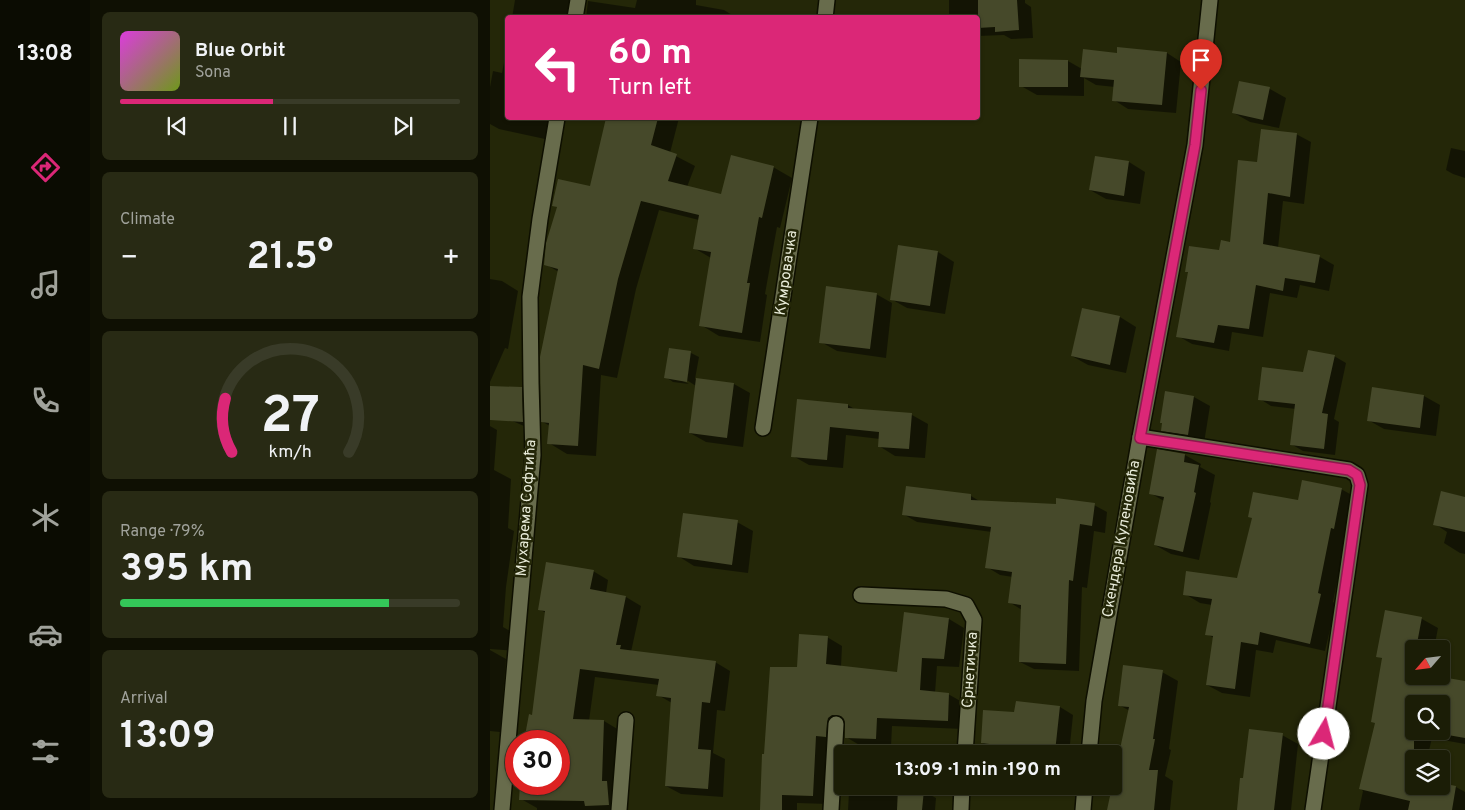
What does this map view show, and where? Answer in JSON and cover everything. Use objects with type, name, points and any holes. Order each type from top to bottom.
[{"type":"street","points":[[576,15],[578,0]]},
{"type":"street","points":[[824,15],[827,0]]},
{"type":"street","name":"Скендера Куленовића","points":[[1090,745],[1094,701],[1140,438],[1195,145],[1210,0]]},
{"type":"street","name":"Мухарема Софтића","points":[[502,810],[533,455],[530,297],[540,219],[557,120]]},
{"type":"street","name":"Кумровачка","points":[[764,428],[810,120]]},
{"type":"street","points":[[1140,438],[1349,470],[1357,475],[1360,485],[1313,810]]},
{"type":"street","name":"Срнетичка","points":[[861,595],[946,599],[966,605],[974,620],[966,745]]},
{"type":"street","points":[[619,810],[626,720]]},
{"type":"street","points":[[831,810],[836,724]]},
{"type":"street","points":[[960,810],[961,795]]},
{"type":"street","points":[[1083,810],[1084,795]]},
{"type":"building","points":[[978,0],[1017,0],[1019,30],[995,32],[995,27],[980,28],[980,15],[978,15]]},
{"type":"building","points":[[1117,47],[1167,52],[1162,105],[1112,101],[1114,80],[1080,77],[1083,49],[1117,53]]},
{"type":"building","points":[[1019,59],[1068,60],[1068,87],[1019,87]]},
{"type":"building","points":[[1239,81],[1270,87],[1263,120],[1232,113]]},
{"type":"building","points":[[606,120],[657,120],[651,145],[677,154],[668,181],[721,194],[731,155],[774,166],[762,218],[759,217],[747,283],[750,283],[742,333],[699,326],[711,252],[693,249],[699,215],[641,201],[618,279],[599,369],[583,365],[578,446],[547,444],[549,423],[541,422],[540,357],[558,269],[544,265],[546,243],[557,207],[552,206],[558,179],[590,186]]},
{"type":"building","points":[[1261,129],[1297,133],[1290,197],[1268,193],[1263,244],[1320,255],[1315,283],[1285,278],[1283,291],[1256,285],[1249,329],[1218,325],[1214,343],[1176,337],[1188,272],[1185,272],[1189,246],[1219,250],[1221,240],[1230,242],[1238,160],[1257,162]]},
{"type":"building","points":[[1095,156],[1129,161],[1124,196],[1089,190]]},
{"type":"building","points":[[898,245],[938,251],[930,306],[890,300]]},
{"type":"building","points":[[826,286],[877,293],[870,349],[819,343]]},
{"type":"building","points":[[1082,308],[1120,316],[1110,365],[1071,356]]},
{"type":"building","points":[[669,348],[691,351],[687,382],[664,378]]},
{"type":"building","points":[[1308,350],[1335,355],[1322,413],[1328,414],[1324,449],[1290,445],[1295,404],[1258,400],[1262,367],[1303,372]]},
{"type":"building","points":[[696,378],[734,383],[727,438],[689,433]]},
{"type":"building","points":[[490,386],[522,387],[523,422],[490,420]]},
{"type":"building","points":[[1372,387],[1424,395],[1420,428],[1367,421]]},
{"type":"building","points":[[1165,391],[1194,396],[1188,435],[1161,431],[1162,423],[1160,423]]},
{"type":"building","points":[[797,399],[848,404],[848,408],[912,413],[909,449],[878,447],[879,432],[830,427],[827,460],[791,457]]},
{"type":"building","points":[[1157,449],[1185,454],[1184,462],[1199,465],[1194,492],[1196,493],[1183,552],[1154,545],[1164,497],[1149,494]]},
{"type":"building","points":[[1302,480],[1342,488],[1334,529],[1331,528],[1318,593],[1321,594],[1310,644],[1260,632],[1258,645],[1241,642],[1235,689],[1206,685],[1213,636],[1205,635],[1212,599],[1183,595],[1186,571],[1237,578],[1252,518],[1248,517],[1253,492],[1298,500]]},
{"type":"building","points":[[906,486],[971,494],[971,500],[1056,504],[1056,498],[1095,503],[1092,526],[1080,524],[1073,581],[1069,580],[1066,664],[1019,662],[1021,605],[1008,603],[1012,572],[985,568],[991,527],[902,515]]},
{"type":"building","points":[[1441,491],[1465,497],[1465,532],[1433,525]]},
{"type":"building","points":[[683,513],[738,520],[732,565],[677,557]]},
{"type":"building","points":[[546,562],[594,570],[590,589],[626,596],[616,645],[621,645],[620,649],[716,661],[710,703],[702,702],[698,749],[711,750],[708,789],[665,786],[671,698],[656,696],[659,679],[580,669],[573,719],[604,720],[602,781],[607,781],[609,805],[585,806],[584,801],[519,800],[519,795],[570,795],[570,730],[526,730],[529,714],[532,715],[545,611],[538,610]]},
{"type":"building","points":[[1385,610],[1422,617],[1418,640],[1405,640],[1405,685],[1450,685],[1450,678],[1465,681],[1465,738],[1450,735],[1450,695],[1405,695],[1405,740],[1414,740],[1414,750],[1405,750],[1405,795],[1450,795],[1450,785],[1456,786],[1452,810],[1408,810],[1410,801],[1359,789],[1375,723],[1371,722],[1382,658],[1376,657]]},
{"type":"building","points":[[904,612],[949,618],[944,659],[922,658],[920,690],[949,693],[948,721],[877,718],[876,739],[845,738],[844,719],[841,716],[832,715],[828,718],[826,737],[816,736],[813,796],[782,795],[782,810],[760,810],[762,754],[764,754],[770,667],[797,667],[799,634],[828,636],[826,664],[897,672]]},
{"type":"building","points":[[1123,665],[1163,670],[1153,739],[1155,739],[1149,770],[1158,770],[1154,810],[1107,810],[1110,795],[1122,795],[1121,745],[1129,707],[1118,706]]},
{"type":"building","points":[[1016,701],[1060,706],[1056,745],[997,745],[981,743],[983,710],[1014,712]]},
{"type":"building","points":[[1249,729],[1283,733],[1274,810],[1237,810],[1240,778],[1243,778]]},
{"type":"building","points":[[898,795],[924,795],[922,810],[897,810]]},
{"type":"route","points":[[1201,90],[1195,145],[1140,438],[1349,470],[1357,475],[1360,485],[1324,734]]}]
